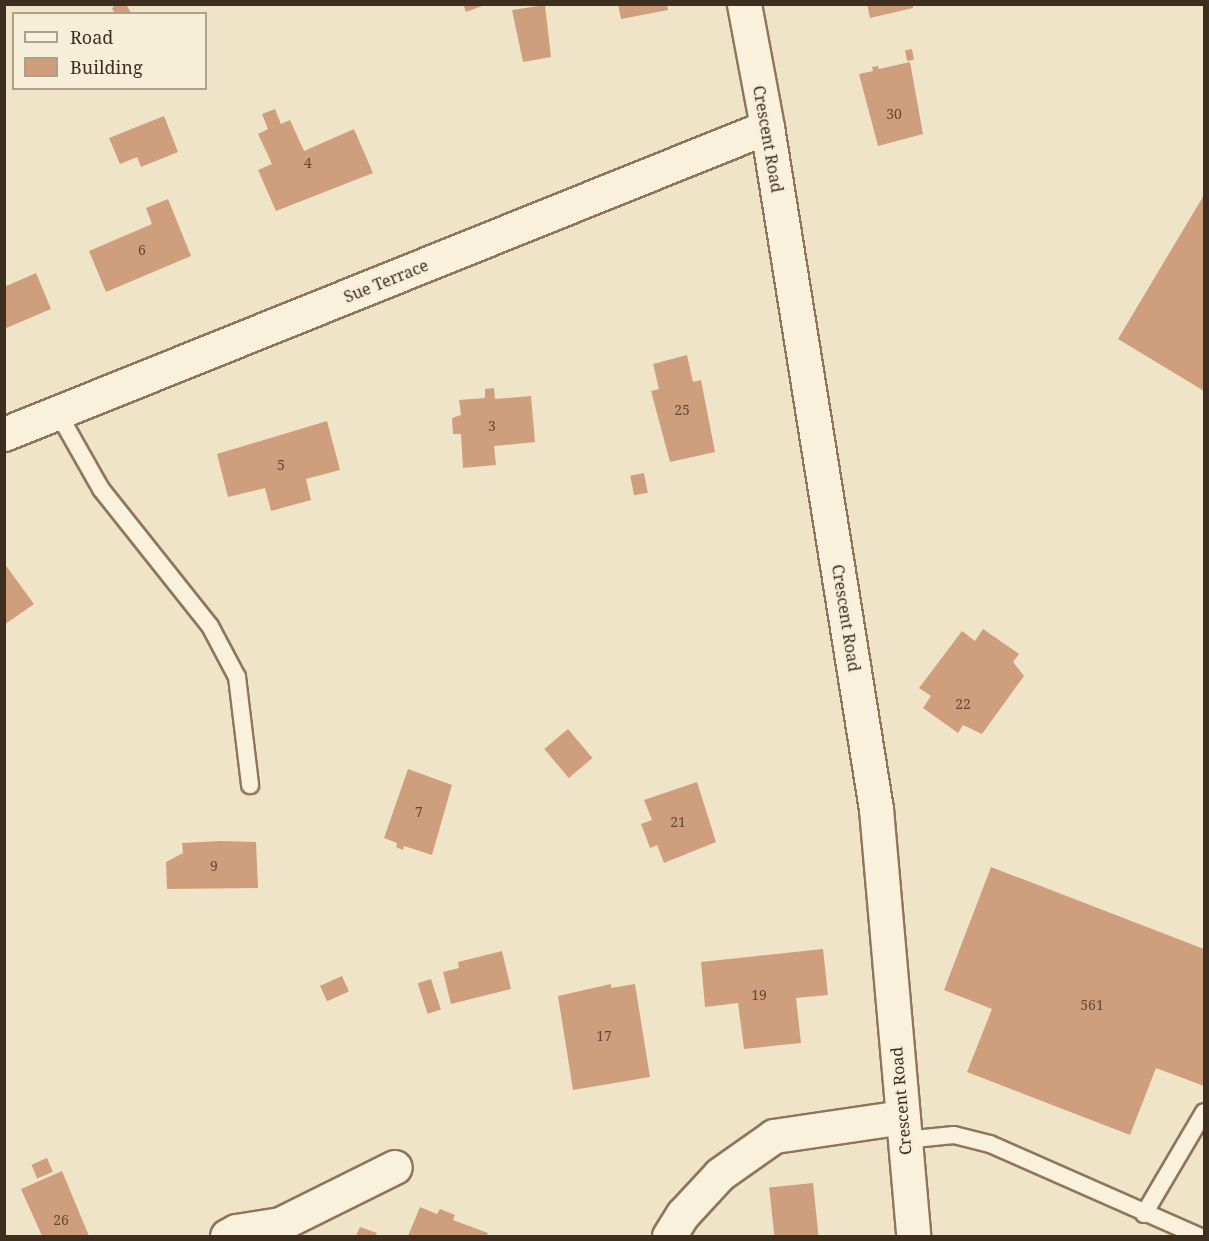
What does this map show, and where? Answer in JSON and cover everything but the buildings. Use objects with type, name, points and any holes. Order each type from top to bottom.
[{"type":"street","name":"Crescent Road","points":[[744,4],[767,127],[876,809],[913,1236]]},
{"type":"street","name":"Sue Terrace","points":[[4,434],[767,127]]},
{"type":"street","points":[[669,1236],[683,1214],[720,1174],[774,1136],[904,1128]]},
{"type":"street","points":[[227,1236],[236,1231],[278,1230],[394,1167]]},
{"type":"lane","points":[[58,413],[101,489],[210,626],[237,677],[250,785]]},
{"type":"lane","points":[[1144,1214],[1204,1112]]},
{"type":"lane","points":[[904,1128],[954,1135],[990,1144],[1144,1214],[1199,1236]]}]
